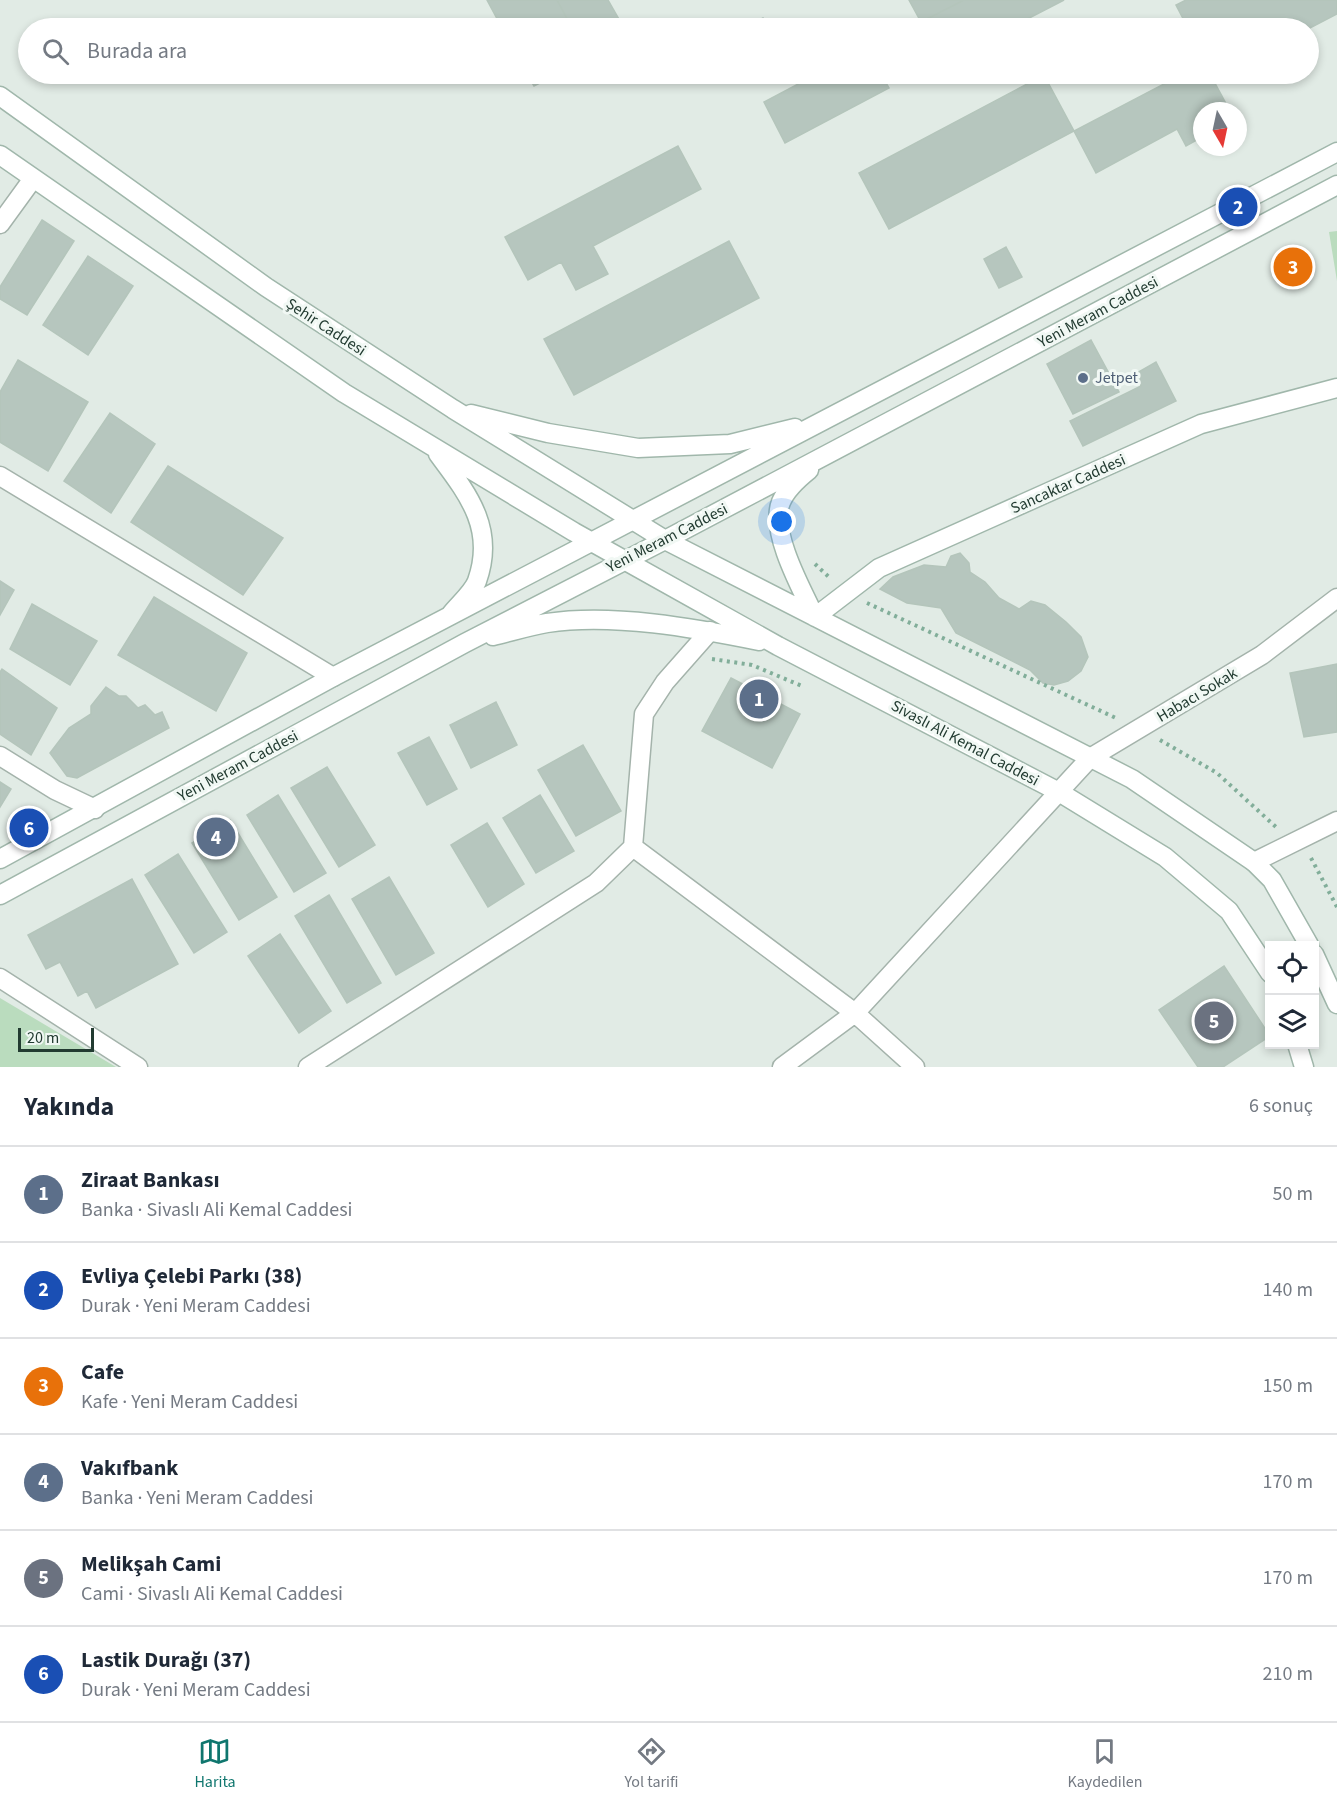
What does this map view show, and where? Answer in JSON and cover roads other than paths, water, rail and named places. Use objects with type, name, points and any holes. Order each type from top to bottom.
[{"type":"main road","name":"Şehir Caddesi","points":[[0,96],[266,288],[453,410],[665,540]]},
{"type":"main road","name":"Yeni Meram Caddesi","points":[[0,859],[333,677],[594,543],[1337,152]]},
{"type":"main road","points":[[0,155],[32,180],[344,393],[622,561]]},
{"type":"main road","points":[[0,224],[32,180]]},
{"type":"main road","name":"Yeni Meram Caddesi","points":[[0,895],[465,643],[1337,186]]},
{"type":"main road","name":"Sancaktar Caddesi","points":[[815,617],[879,568],[1201,424],[1337,388]]},
{"type":"main road","points":[[453,410],[548,433],[638,448],[730,444],[820,423]]},
{"type":"main road","points":[[432,445],[471,498],[483,539],[477,582],[447,619]]},
{"type":"main road","points":[[815,617],[780,536],[781,502],[800,477],[832,452]]},
{"type":"main road","points":[[0,476],[333,677]]},
{"type":"main road","points":[[665,540],[1132,779],[1254,862],[1272,880],[1307,941]]},
{"type":"main road","name":"Sivaslı Ali Kemal Caddesi","points":[[622,561],[778,646],[1059,792],[1165,857],[1229,911],[1265,967]]},
{"type":"main road","name":"Habacı Sokak","points":[[782,1067],[855,1013],[1090,758],[1262,655],[1337,598]]},
{"type":"main road","points":[[465,643],[547,623],[621,621],[710,631],[778,646]]},
{"type":"main road","points":[[308,1067],[596,883],[633,847],[644,714],[665,682],[710,631]]},
{"type":"main road","points":[[0,756],[55,790],[95,809]]},
{"type":"main road","points":[[1254,862],[1337,821]]},
{"type":"main road","points":[[633,847],[855,1013],[915,1067]]},
{"type":"main road","points":[[1319,965],[1337,1004]]},
{"type":"main road","points":[[0,978],[138,1067]]},
{"type":"main road","points":[[1298,1049],[1304,1067]]},
{"type":"place","name":"Evliya Çelebi Parkı (38)","points":[[1238,207]]},
{"type":"place","name":"Cafe","points":[[1293,267]]},
{"type":"place","name":"Jetpet","points":[[1083,378]]},
{"type":"place","name":"Ziraat Bankası","points":[[759,699]]},
{"type":"place","name":"Lastik Durağı (37)","points":[[29,828]]},
{"type":"place","name":"Vakıfbank","points":[[216,837]]},
{"type":"place","name":"Melikşah Cami","points":[[1214,1021]]}]
